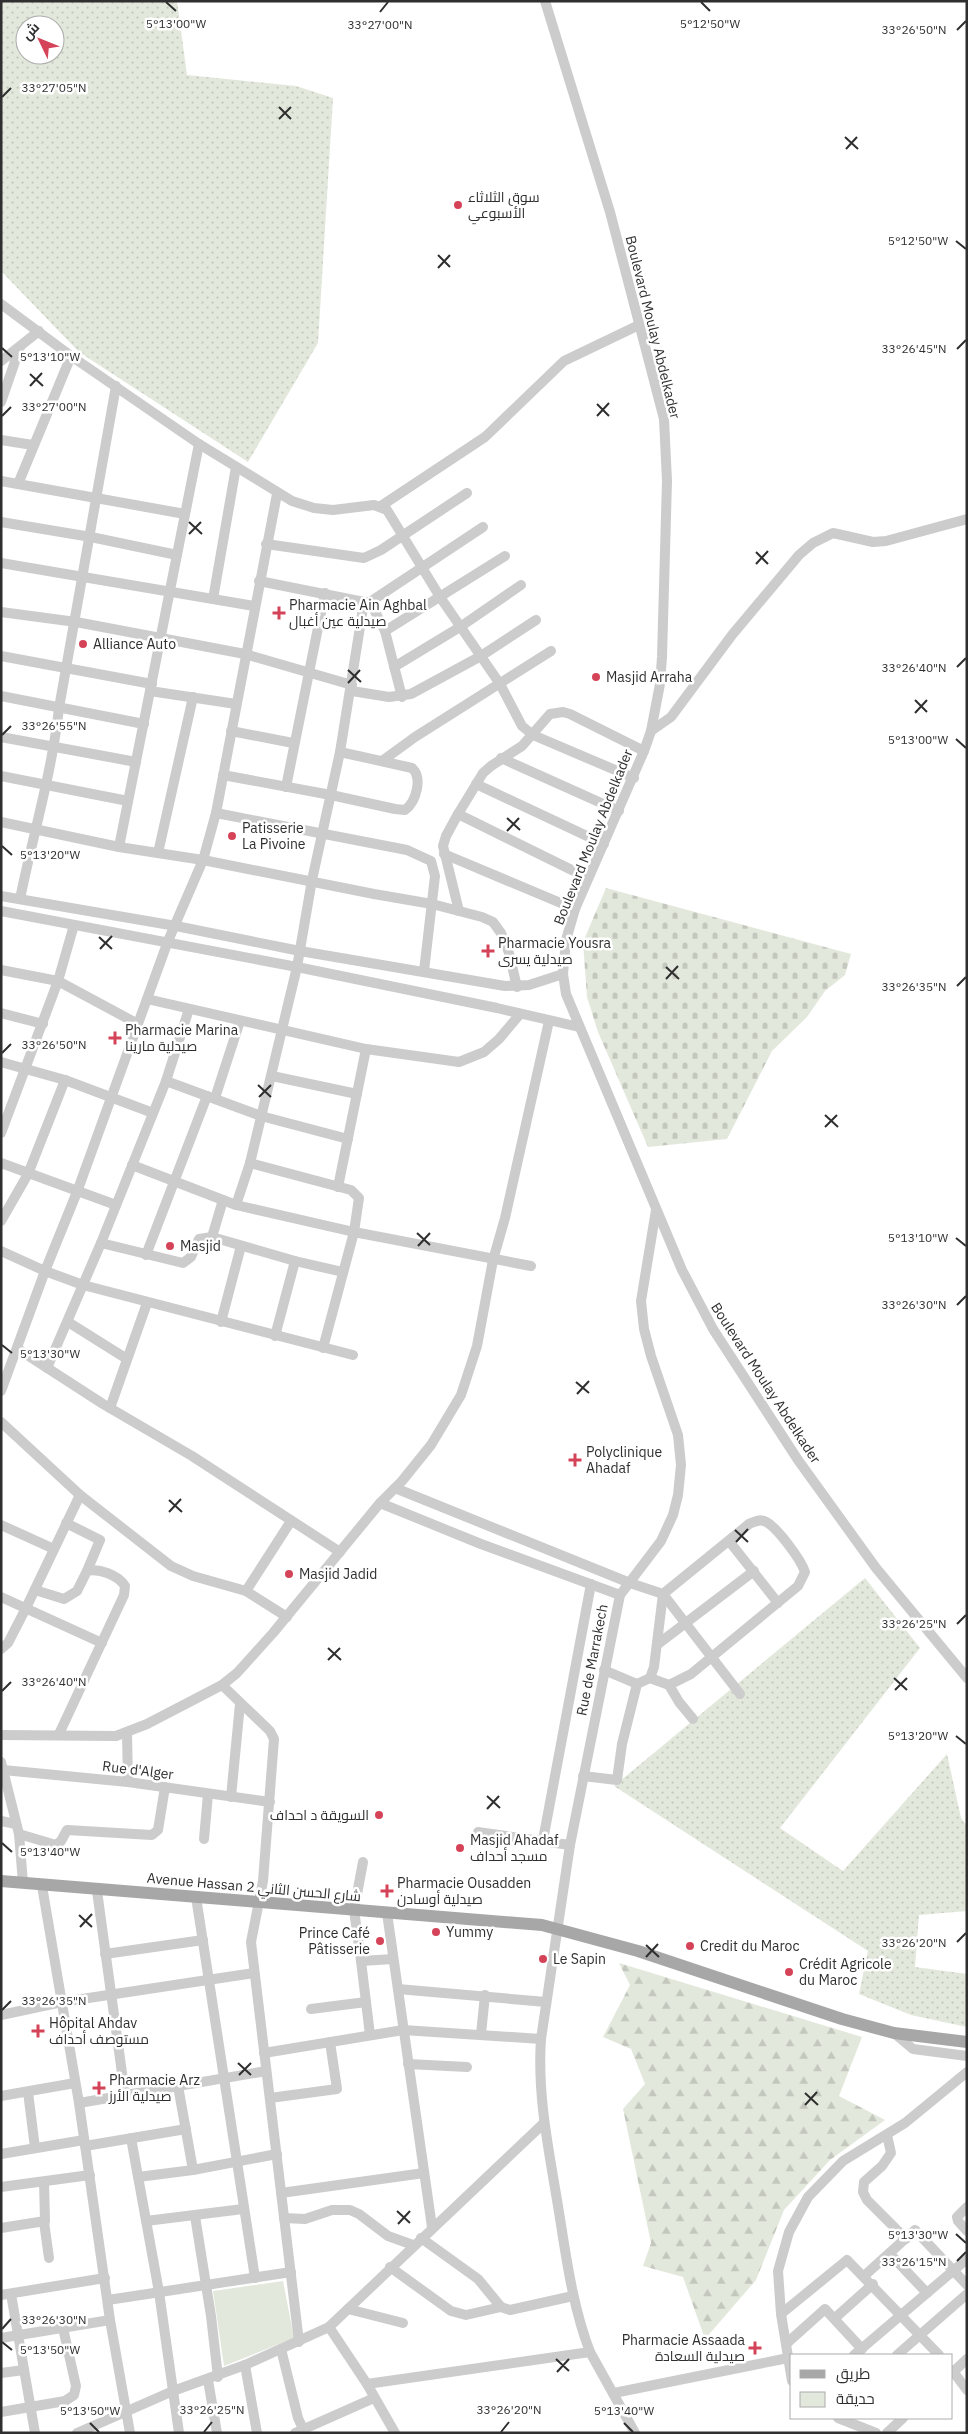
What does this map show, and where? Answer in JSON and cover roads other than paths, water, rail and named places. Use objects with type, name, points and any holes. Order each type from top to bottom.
[{"type":"main road","name":"Avenue Hassan 2 شارع الحسن الثاني","points":[[1,1881],[42,1886],[542,1925],[638,1951],[815,2010],[894,2033],[967,2042]]},
{"type":"street","name":"Boulevard Moulay Abdelkader","points":[[545,1],[610,212],[664,419],[667,481],[660,684],[650,731],[634,778],[575,909],[566,940],[563,974],[566,994],[682,1270],[712,1329],[798,1460],[876,1568],[967,1678]]},
{"type":"street","points":[[1,304],[71,356],[199,444],[277,494],[314,508],[334,510],[381,506],[485,437],[564,361],[638,325]]},
{"type":"street","points":[[1,361],[39,331]]},
{"type":"street","points":[[1,402],[20,347]]},
{"type":"street","points":[[18,484],[71,356]]},
{"type":"street","points":[[20,899],[34,829],[55,747],[59,708],[76,622],[116,386]]},
{"type":"street","points":[[1,440],[33,445]]},
{"type":"street","points":[[119,847],[199,444]]},
{"type":"street","points":[[212,599],[236,467]]},
{"type":"street","points":[[1,481],[96,500],[185,514]]},
{"type":"street","points":[[266,544],[364,558],[380,550],[468,492]]},
{"type":"street","points":[[1,1391],[18,1349],[45,1271],[77,1192],[168,941],[203,860],[216,813],[254,606],[277,494]]},
{"type":"street","points":[[381,506],[387,510],[404,534],[440,597],[500,684],[528,731],[634,778]]},
{"type":"street","points":[[650,731],[671,717],[732,635],[799,555],[813,542],[834,533],[873,542],[886,541],[967,519]]},
{"type":"street","points":[[1,522],[91,537],[177,555]]},
{"type":"street","points":[[259,581],[367,602],[422,568],[482,527]]},
{"type":"street","points":[[384,631],[505,556]]},
{"type":"street","points":[[1,563],[254,606]]},
{"type":"street","points":[[394,667],[460,628],[521,585]]},
{"type":"street","points":[[286,787],[293,743],[324,593]]},
{"type":"street","points":[[367,602],[384,631],[402,697]]},
{"type":"street","points":[[236,1205],[250,1163],[297,967],[312,880],[340,752],[367,602]]},
{"type":"street","points":[[1,612],[76,622],[245,654],[308,672],[378,696],[402,697],[426,688],[481,656],[536,620]]},
{"type":"street","points":[[382,761],[415,737],[551,651]]},
{"type":"street","points":[[1,656],[68,667],[151,688],[236,704]]},
{"type":"street","points":[[1,696],[144,724]]},
{"type":"street","points":[[158,853],[192,697]]},
{"type":"street","points":[[459,911],[444,854],[446,836],[483,773],[501,758],[522,746],[528,731],[550,714],[563,712],[644,751]]},
{"type":"street","points":[[231,731],[293,743]]},
{"type":"street","points":[[1,737],[136,762]]},
{"type":"street","points":[[222,775],[405,810],[412,803],[417,784],[415,771],[400,764],[340,752]]},
{"type":"street","points":[[501,758],[619,811]]},
{"type":"street","points":[[1,776],[128,801]]},
{"type":"street","points":[[476,784],[604,844]]},
{"type":"street","points":[[216,813],[407,850],[425,857],[434,866],[432,904],[424,971]]},
{"type":"street","points":[[458,814],[588,878]]},
{"type":"street","points":[[1,822],[119,847],[312,880],[459,911],[493,922],[501,933],[509,953],[517,987]]},
{"type":"street","points":[[444,854],[575,909]]},
{"type":"street","points":[[1,896],[176,926],[300,951],[517,987],[563,974]]},
{"type":"street","points":[[1,911],[74,926],[168,941],[579,1027]]},
{"type":"street","points":[[1,1132],[43,1024],[74,926]]},
{"type":"street","points":[[1,970],[58,981],[138,1024]]},
{"type":"street","points":[[147,999],[188,1010],[366,1049],[459,1062],[484,1052],[499,1039],[520,1014]]},
{"type":"street","points":[[47,1368],[68,1322],[154,1113],[188,1010]]},
{"type":"street","points":[[1,1013],[43,1024]]},
{"type":"street","points":[[146,1254],[175,1180],[211,1097],[240,1020]]},
{"type":"street","points":[[1,1735],[59,1734],[116,1736],[127,1733],[222,1685],[237,1673],[287,1617],[380,1502],[431,1446],[461,1395],[477,1346],[493,1260],[505,1218],[549,1021]]},
{"type":"street","points":[[338,1187],[366,1049]]},
{"type":"street","points":[[1,1062],[65,1080],[154,1113]]},
{"type":"street","points":[[272,1076],[357,1094]]},
{"type":"street","points":[[1,1221],[28,1174],[65,1080]]},
{"type":"street","points":[[166,1081],[261,1116],[348,1139]]},
{"type":"street","points":[[1,1163],[116,1205]]},
{"type":"street","points":[[250,1163],[351,1190],[359,1198],[354,1232],[323,1348]]},
{"type":"street","points":[[132,1165],[236,1205],[354,1232],[531,1266]]},
{"type":"street","points":[[212,1237],[223,1200]]},
{"type":"street","name":"Rue de Marrakech","points":[[635,2433],[590,2352],[580,2325],[573,2296],[544,2123],[539,2064],[546,2002],[570,1845],[620,1595],[661,1541],[673,1515],[681,1465],[678,1435],[644,1330],[641,1301],[656,1209]]},
{"type":"street","points":[[101,1243],[182,1264],[191,1257],[199,1239],[212,1237],[295,1261],[343,1272]]},
{"type":"street","points":[[221,1322],[241,1246]]},
{"type":"street","points":[[1,1251],[45,1271],[83,1285],[353,1356]]},
{"type":"street","points":[[275,1336],[295,1261]]},
{"type":"street","points":[[110,1408],[147,1303]]},
{"type":"street","points":[[68,1322],[126,1359]]},
{"type":"street","points":[[18,1349],[110,1408],[192,1456],[340,1552]]},
{"type":"street","points":[[1,1422],[80,1495],[171,1566],[193,1576],[246,1591],[287,1617]]},
{"type":"street","points":[[394,1488],[630,1583],[663,1594],[740,1694]]},
{"type":"street","points":[[1,1649],[8,1643],[26,1608],[80,1495]]},
{"type":"street","points":[[380,1502],[481,1544],[620,1595]]},
{"type":"street","points":[[650,1678],[658,1644],[663,1594],[749,1524],[759,1520],[766,1521],[774,1528],[805,1572],[798,1586],[691,1674],[669,1685]]},
{"type":"street","points":[[246,1591],[291,1521]]},
{"type":"street","points":[[35,1590],[64,1599],[77,1591],[87,1571],[100,1540],[66,1523]]},
{"type":"street","points":[[1,1525],[54,1549]]},
{"type":"street","points":[[729,1541],[778,1603]]},
{"type":"street","points":[[59,1734],[124,1595],[126,1586],[101,1571],[87,1571]]},
{"type":"street","points":[[658,1644],[754,1571]]},
{"type":"street","points":[[543,1840],[592,1584]]},
{"type":"street","points":[[1,1597],[102,1643]]},
{"type":"street","points":[[604,1670],[637,1684],[650,1678],[669,1685],[679,1702],[693,1719]]},
{"type":"street","points":[[583,1776],[617,1780],[622,1744],[637,1684]]},
{"type":"street","points":[[222,1685],[270,1731],[274,1739],[263,1881],[250,1942],[299,2342]]},
{"type":"street","points":[[231,1797],[240,1704]]},
{"type":"street","points":[[127,1733],[128,1782]]},
{"type":"street","points":[[2,1766],[18,1829],[23,1883]]},
{"type":"street","name":"Rue d'Alger","points":[[2,1766],[270,1802]]},
{"type":"street","points":[[1,1821],[56,1845],[61,1841],[67,1830],[152,1835],[158,1830],[165,1787]]},
{"type":"street","points":[[204,1839],[208,1794]]},
{"type":"street","points":[[478,1832],[570,1845]]},
{"type":"street","points":[[363,1862],[354,1910],[370,2035]]},
{"type":"street","points":[[42,1886],[79,2103],[110,2320],[130,2433]]},
{"type":"street","points":[[97,1890],[125,2095]]},
{"type":"street","points":[[196,1897],[254,2278]]},
{"type":"street","points":[[387,1913],[432,2227]]},
{"type":"street","points":[[105,1954],[203,1940]]},
{"type":"street","points":[[361,1961],[393,1959]]},
{"type":"street","points":[[1,2015],[62,2002],[254,1973]]},
{"type":"street","points":[[398,1989],[546,2002]]},
{"type":"street","points":[[481,2034],[485,1996]]},
{"type":"street","points":[[311,2009],[366,2002]]},
{"type":"street","points":[[264,2053],[403,2030],[541,2039]]},
{"type":"street","points":[[894,2033],[913,2049],[967,2056]]},
{"type":"street","points":[[270,2098],[337,2089],[330,2042]]},
{"type":"street","points":[[408,2064],[467,2067]]},
{"type":"street","points":[[79,2103],[266,2071]]},
{"type":"street","points":[[790,2370],[781,2314],[778,2271],[789,2232],[808,2197],[843,2161],[887,2135],[967,2072]]},
{"type":"street","points":[[1,2096],[75,2083]]},
{"type":"street","points":[[178,2086],[193,2170]]},
{"type":"street","points":[[28,2092],[35,2148]]},
{"type":"street","points":[[77,2433],[173,2391],[245,2366],[329,2327],[432,2227],[544,2123]]},
{"type":"street","points":[[1,2154],[35,2148],[132,2138],[186,2129]]},
{"type":"street","points":[[887,2135],[891,2153],[882,2166],[864,2182],[863,2192],[867,2200],[906,2239]]},
{"type":"street","points":[[132,2138],[159,2292],[179,2433]]},
{"type":"street","points":[[138,2177],[193,2170],[276,2154]]},
{"type":"street","points":[[281,2193],[424,2174]]},
{"type":"street","points":[[1,2187],[90,2175]]},
{"type":"street","points":[[44,2182],[46,2219],[44,2222],[49,2258]]},
{"type":"street","points":[[967,2208],[957,2217],[958,2221],[967,2231]]},
{"type":"street","points":[[146,2221],[243,2209]]},
{"type":"street","points":[[284,2218],[305,2219],[332,2210],[350,2210],[359,2214],[388,2236],[417,2242],[478,2279],[501,2307]]},
{"type":"street","points":[[196,2216],[207,2285],[217,2433]]},
{"type":"street","points":[[1,2228],[44,2222]]},
{"type":"street","points":[[864,2276],[916,2230],[967,2285]]},
{"type":"street","points":[[890,2254],[927,2294]]},
{"type":"street","points":[[786,2344],[823,2310],[827,2310],[835,2318],[858,2352],[967,2259]]},
{"type":"street","points":[[781,2314],[847,2260],[873,2284],[938,2354]]},
{"type":"street","points":[[390,2267],[452,2310],[466,2315],[501,2307],[510,2310],[573,2296]]},
{"type":"street","points":[[108,2300],[291,2272]]},
{"type":"street","points":[[35,2433],[18,2335],[6,2294],[105,2278]]},
{"type":"street","points":[[835,2318],[873,2284]]},
{"type":"street","points":[[898,2354],[967,2294]]},
{"type":"street","points":[[348,2308],[402,2323]]},
{"type":"street","points":[[1,2338],[110,2320]]},
{"type":"street","points":[[329,2327],[367,2384],[395,2433]]},
{"type":"street","points":[[1,2412],[65,2401],[76,2392],[63,2328]]},
{"type":"street","points":[[281,2349],[301,2431],[374,2398]]},
{"type":"street","points":[[367,2384],[590,2352]]},
{"type":"street","points":[[614,2393],[788,2358]]},
{"type":"street","points":[[953,2371],[967,2358]]},
{"type":"street","points":[[245,2366],[257,2433]]},
{"type":"street","points":[[1,2373],[24,2370]]},
{"type":"street","points":[[953,2373],[965,2384]]},
{"type":"street","points":[[841,2419],[876,2433]]},
{"type":"street","points":[[886,2433],[902,2419]]},
{"type":"place","name":"سوق الثلاثاء الأسبوعي","points":[[458,205]]},
{"type":"place","name":"Pharmacie Ain Aghbal صيدلية عين أغبال","points":[[279,613]]},
{"type":"place","name":"Alliance Auto","points":[[83,644]]},
{"type":"place","name":"Masjid Arraha","points":[[596,677]]},
{"type":"place","name":"Patisserie La Pivoine","points":[[232,836]]},
{"type":"place","name":"Pharmacie Yousra صيدلية يسرى","points":[[488,951]]},
{"type":"place","name":"Pharmacie Marina صيدلية مارينا","points":[[115,1038]]},
{"type":"place","name":"Masjid","points":[[170,1246]]},
{"type":"place","name":"Polyclinique Ahadaf","points":[[575,1460]]},
{"type":"place","name":"Masjid Jadid","points":[[289,1574]]},
{"type":"place","name":"السويقة د احداف","points":[[379,1815]]},
{"type":"place","name":"Masjid Ahadaf مسجد أحداف","points":[[460,1848]]},
{"type":"place","name":"Pharmacie Ousadden صيدلية أوسادن","points":[[387,1891]]},
{"type":"place","name":"Yummy","points":[[436,1932]]},
{"type":"place","name":"Prince Café Pâtisserie","points":[[380,1941]]},
{"type":"place","name":"Credit du Maroc","points":[[690,1946]]},
{"type":"place","name":"Le Sapin","points":[[543,1959]]},
{"type":"place","name":"Crédit Agricole du Maroc","points":[[789,1972]]},
{"type":"place","name":"Hôpital Ahdav مستوصف أحداف","points":[[38,2031]]},
{"type":"place","name":"Pharmacie Arz صيدلية الأرز","points":[[99,2088]]},
{"type":"place","name":"Pharmacie Assaada صيدلية السعادة","points":[[755,2348]]}]
